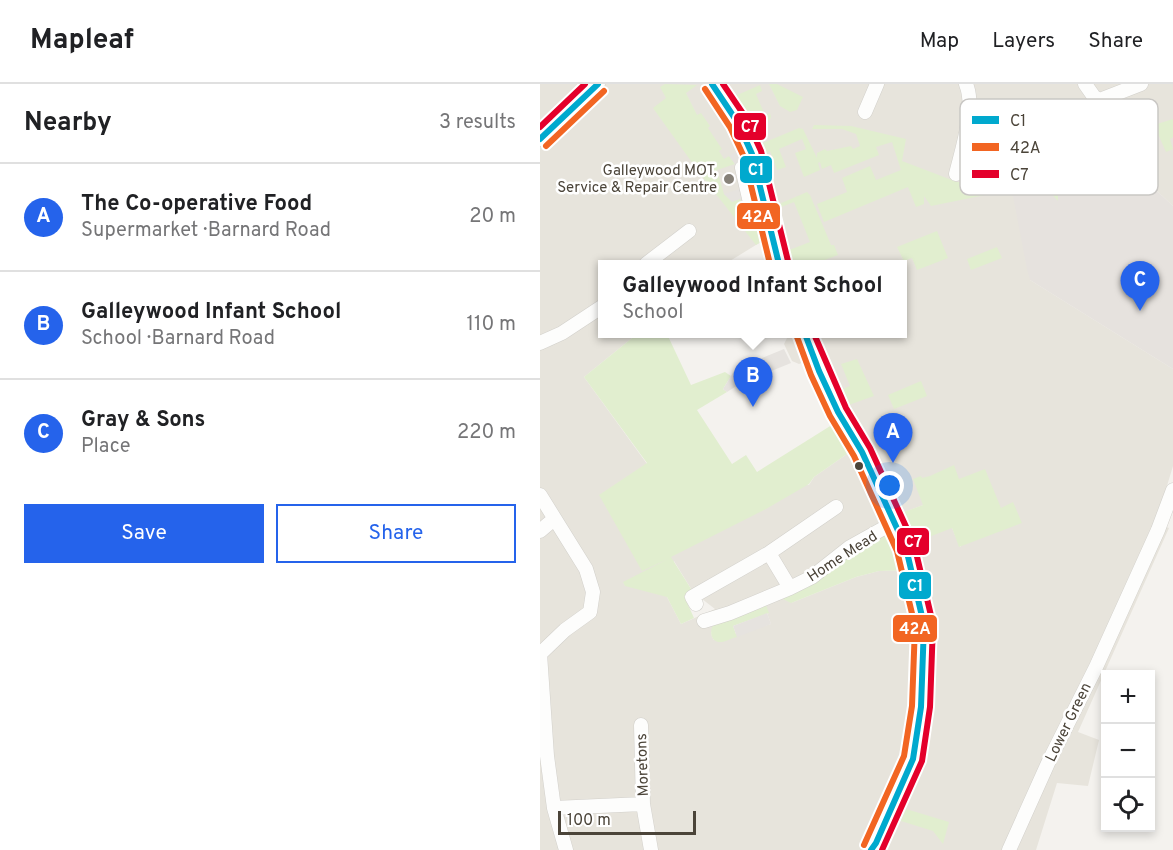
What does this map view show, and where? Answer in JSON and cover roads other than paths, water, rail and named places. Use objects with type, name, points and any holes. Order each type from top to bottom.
[{"type":"street","points":[[540,139],[598,84]]},
{"type":"street","points":[[712,84],[747,140],[755,161],[772,247],[777,260]]},
{"type":"street","points":[[865,112],[877,84]]},
{"type":"street","points":[[966,84],[971,94],[970,99]]},
{"type":"street","points":[[1085,84],[1096,99]]},
{"type":"street","points":[[1102,99],[1140,84]]},
{"type":"street","points":[[956,174],[960,154]]},
{"type":"street","points":[[651,260],[689,231]]},
{"type":"street","points":[[540,344],[562,333],[598,309]]},
{"type":"street","points":[[807,338],[838,412],[862,452],[906,548],[924,625],[922,699],[913,759],[871,850]]},
{"type":"street","name":"Lower Green","points":[[1009,850],[1049,761],[1096,667],[1158,530],[1173,490]]},
{"type":"street","points":[[540,495],[586,569],[593,592],[590,612],[565,630],[540,654],[543,756],[566,850]]},
{"type":"street","points":[[696,604],[692,597],[769,554],[836,507]]},
{"type":"street","points":[[540,531],[554,519]]},
{"type":"street","name":"Home Mead","points":[[704,621],[730,613],[812,577],[850,547],[893,523]]},
{"type":"street","name":"Home Mead","points":[[769,554],[790,588]]},
{"type":"street","name":"Moretons","points":[[640,725],[643,804],[651,850]]},
{"type":"street","name":"Moretons","points":[[554,808],[643,804]]},
{"type":"place","name":"Galleywood MOT, Service & Repair Centre","points":[[729,179]]},
{"type":"place","name":"Gray & Sons","points":[[1140,311]]},
{"type":"place","name":"Galleywood Infant School","points":[[753,407]]},
{"type":"place","name":"The Co-operative Food","points":[[893,463]]}]
